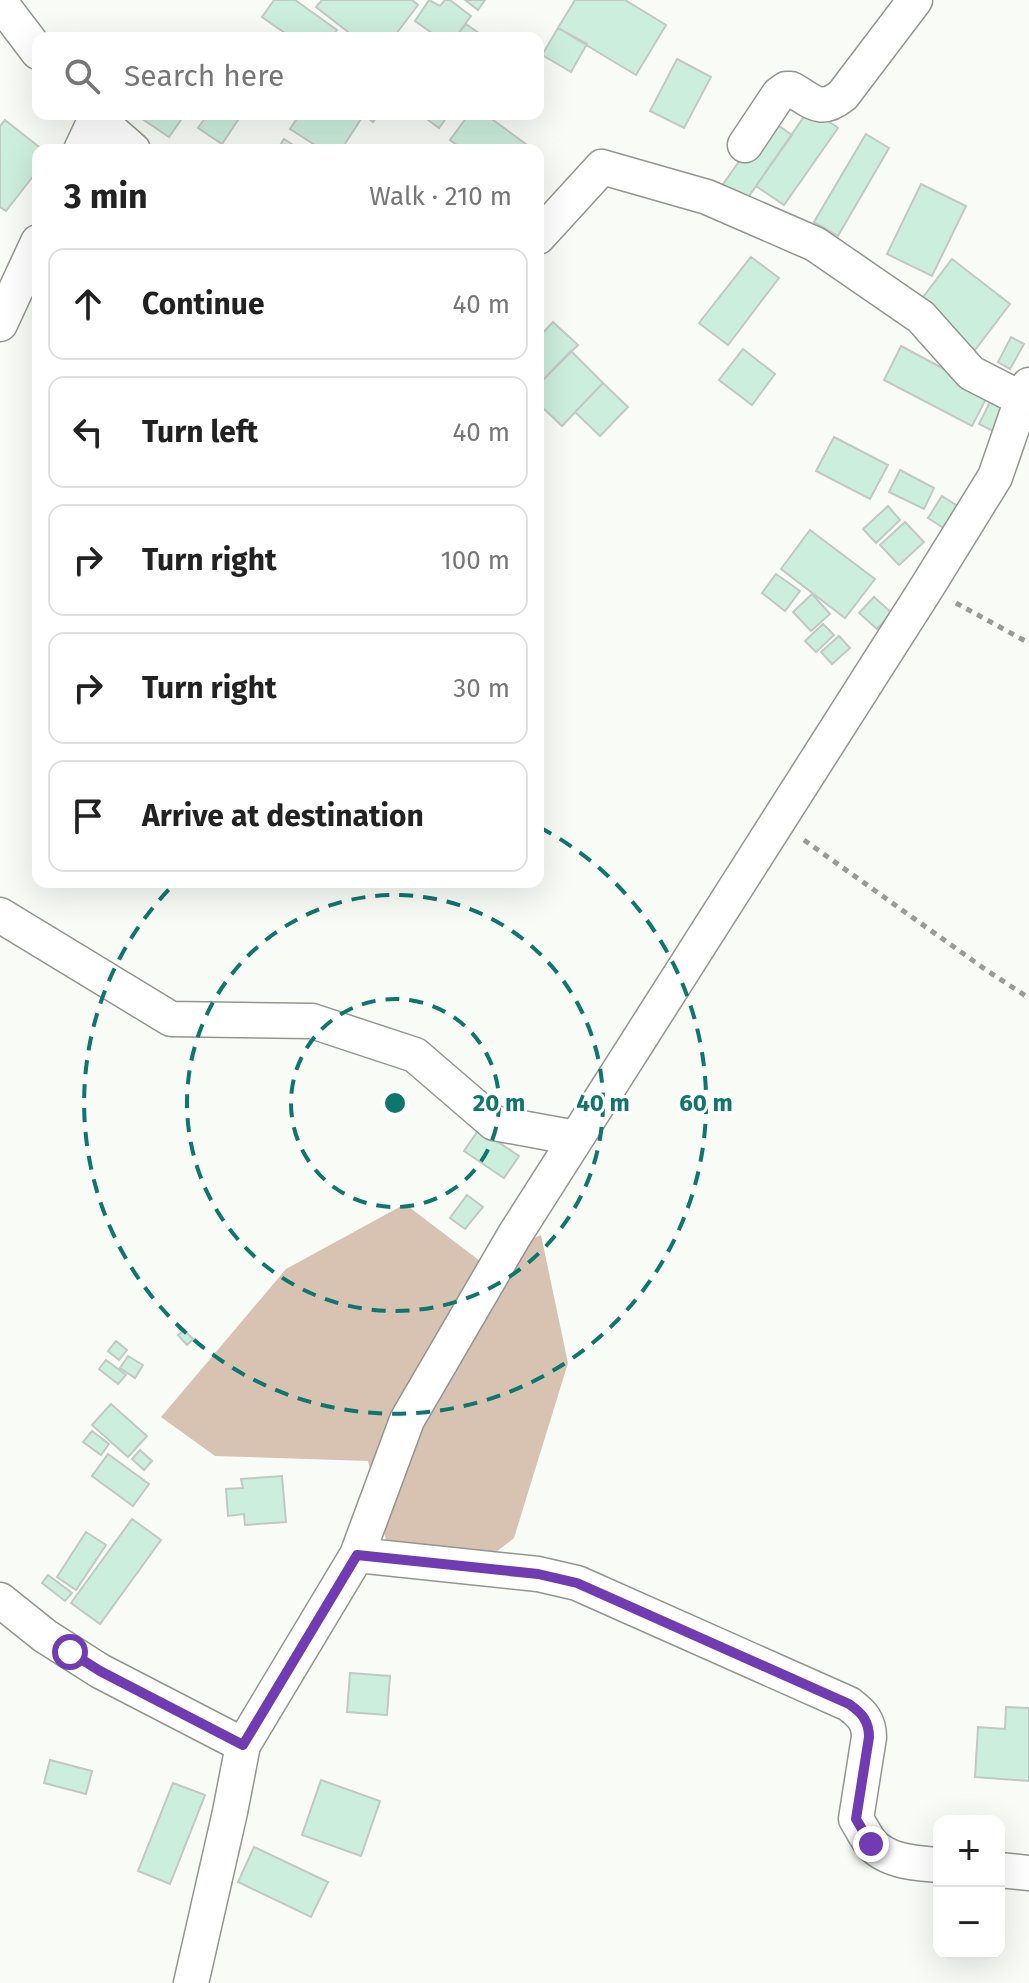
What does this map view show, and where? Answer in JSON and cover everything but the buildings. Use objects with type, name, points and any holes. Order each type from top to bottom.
[{"type":"street","points":[[745,145],[779,94],[786,89],[824,106],[843,95],[915,0]]},
{"type":"street","points":[[0,2],[32,44]]},
{"type":"street","points":[[83,144],[92,120]]},
{"type":"street","points":[[99,120],[126,144]]},
{"type":"street","points":[[191,1983],[243,1745],[357,1555],[407,1420],[514,1236],[995,477],[1025,392],[971,373],[921,317],[815,244],[707,197],[602,167],[544,230]]},
{"type":"street","points":[[0,324],[32,255]]},
{"type":"street","points":[[0,915],[171,1019],[312,1021],[415,1055],[494,1123],[576,1138]]},
{"type":"street","points":[[357,1555],[538,1574],[577,1583],[849,1704],[860,1712],[869,1727],[856,1819],[871,1844],[879,1850],[910,1862],[933,1864]]},
{"type":"street","points":[[0,1600],[45,1636],[100,1671],[243,1745]]},
{"type":"street","points":[[1005,1871],[1029,1873]]},
{"type":"path","points":[[927,587],[1029,643]]},
{"type":"path","points":[[778,821],[1029,998]]},
{"type":"shaded area","points":[[405,1204],[480,1261],[541,1235],[568,1363],[514,1538],[486,1560],[390,1558],[368,1461],[215,1456],[161,1417],[286,1269]]},
{"type":"route","points":[[70,1652],[100,1671],[243,1745],[357,1555],[538,1574],[577,1583],[849,1704],[860,1712],[869,1727],[869,1737],[856,1819],[871,1844]]}]
